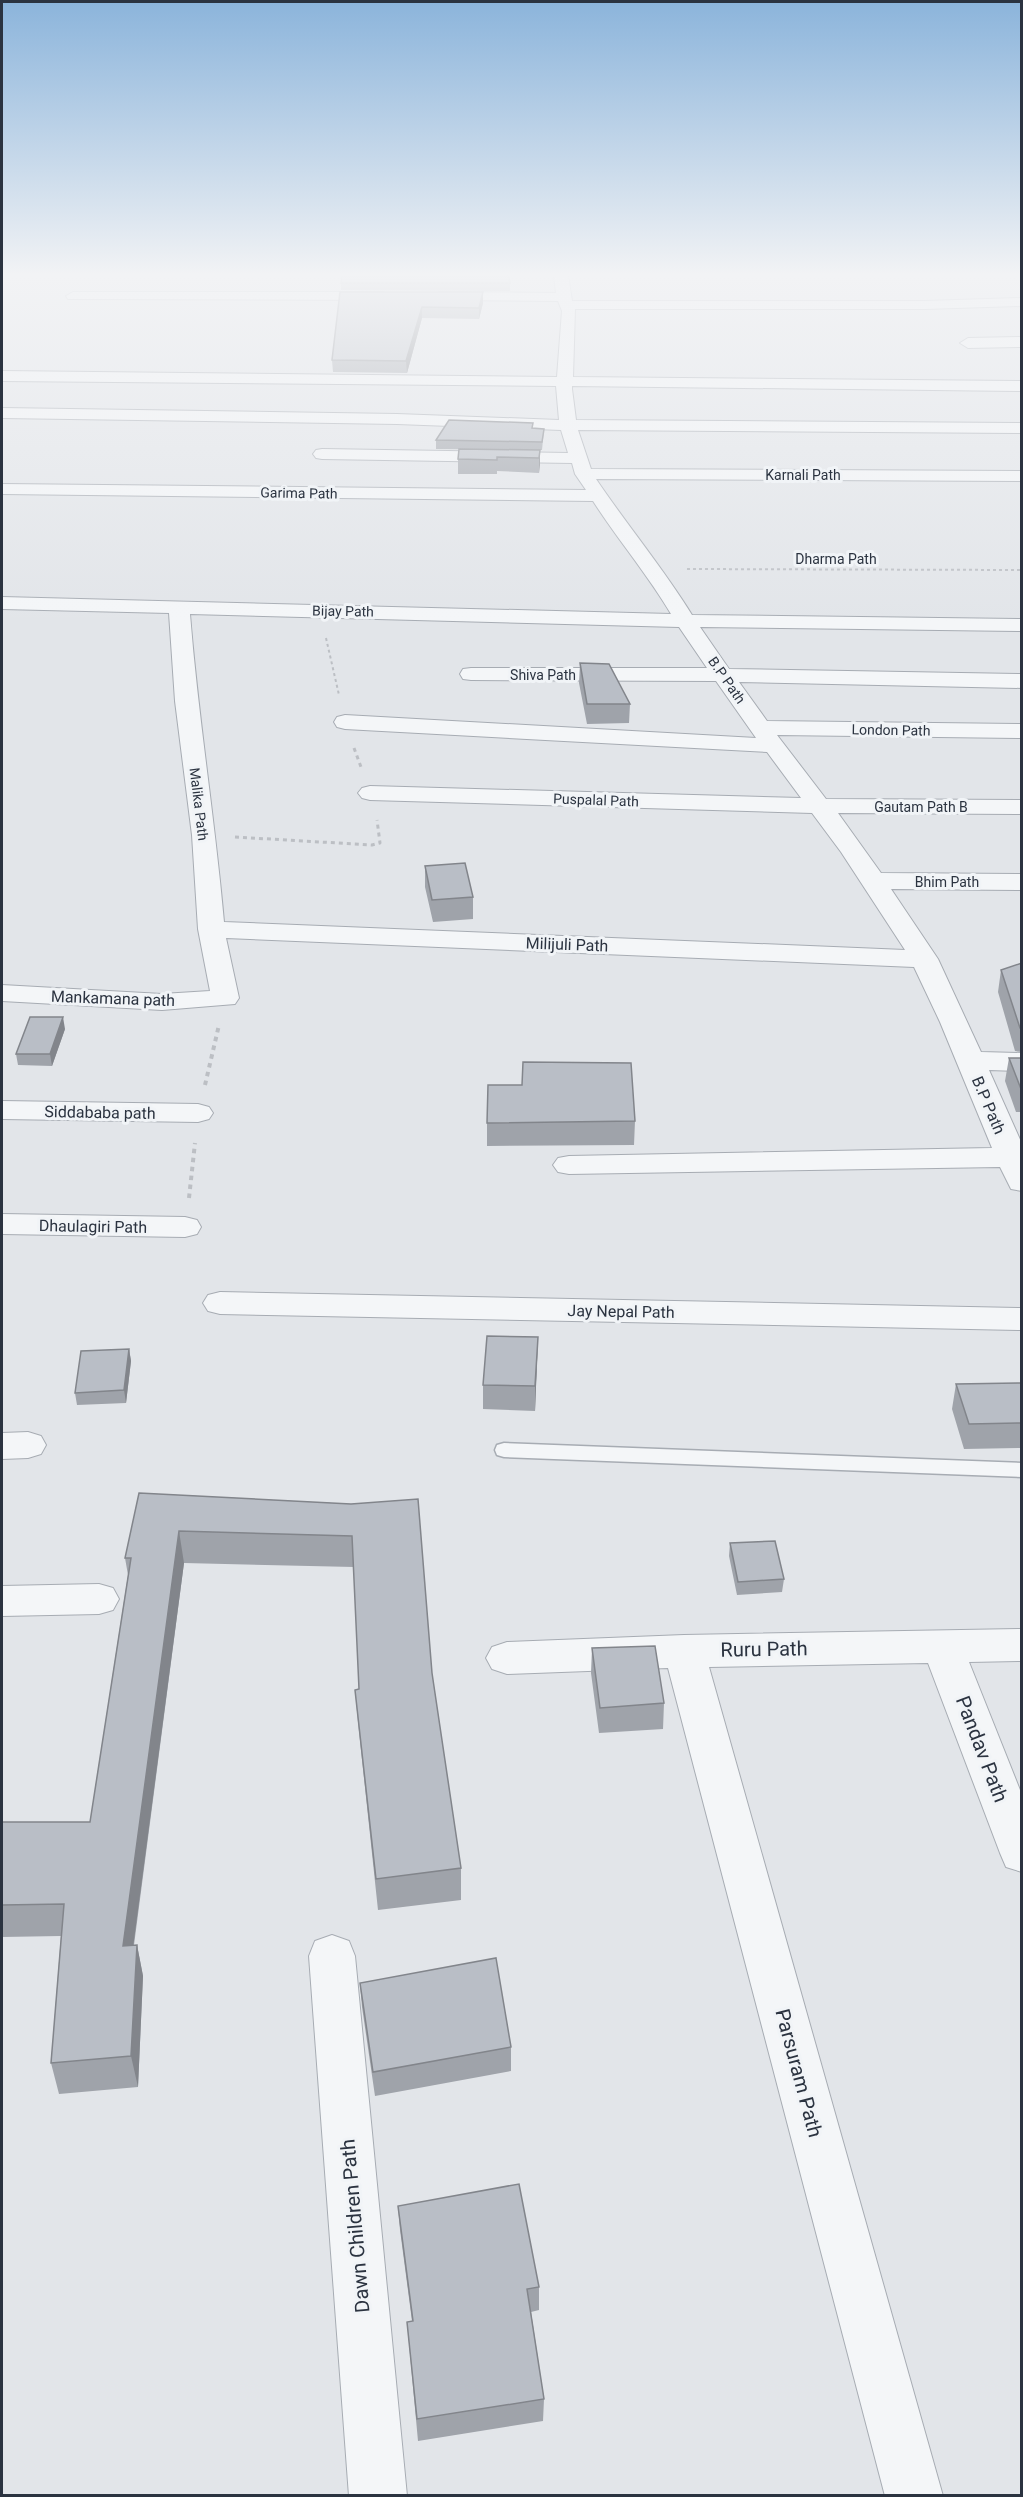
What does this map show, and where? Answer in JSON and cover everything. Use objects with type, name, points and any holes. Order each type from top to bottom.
[{"type":"street","name":"B.P Path","points":[[565,392],[568,425],[581,466],[597,496],[760,728],[821,806],[924,959],[971,1061],[1016,1170]]},
{"type":"street","points":[[2,413],[397,419],[568,425],[1022,428]]},
{"type":"street","name":"Karnali Path","points":[[322,454],[581,466],[1022,476]]},
{"type":"street","name":"Garima Path","points":[[2,489],[597,496]]},
{"type":"street","name":"Bijay Path","points":[[2,603],[685,621],[1022,625]]},
{"type":"street","name":"Malika Path","points":[[179,609],[186,701],[204,836],[211,929],[225,998]]},
{"type":"street","name":"Shiva Path","points":[[471,674],[724,675],[1022,681]]},
{"type":"street","points":[[345,722],[775,747]]},
{"type":"street","name":"London Path","points":[[760,728],[1022,731]]},
{"type":"street","name":"Puspalal Path","points":[[370,793],[821,806]]},
{"type":"street","name":"Gautam Path B","points":[[821,806],[1022,807]]},
{"type":"street","name":"Bhim Path","points":[[873,881],[1022,882]]},
{"type":"street","name":"Milijuli Path","points":[[211,929],[924,959]]},
{"type":"street","name":"Mankamana path","points":[[2,993],[162,1002],[225,998]]},
{"type":"street","name":"B.P Path","points":[[971,1061],[1022,1062]]},
{"type":"street","name":"Siddababa path","points":[[2,1110],[198,1113]]},
{"type":"street","points":[[569,1165],[1016,1170]]},
{"type":"street","name":"Dhaulagiri Path","points":[[2,1224],[185,1227]]},
{"type":"street","name":"Jay Nepal Path","points":[[220,1304],[1022,1318]]},
{"type":"street","points":[[2,1601],[99,1599]]},
{"type":"street","name":"Ruru Path","points":[[507,1658],[684,1651],[1022,1645]]},
{"type":"street","name":"Pandav Path","points":[[942,1646],[1022,1853]]},
{"type":"street","name":"Parsuram Path","points":[[684,1651],[914,2496]]},
{"type":"street","name":"Dawn Children Path","points":[[332,1956],[378,2496]]},
{"type":"lane","points":[[504,1450],[1022,1470]]},
{"type":"path","name":"Dharma Path","points":[[650,569],[1022,570]]},
{"type":"path","points":[[204,836],[361,846],[380,843],[381,836],[370,793],[345,722],[319,611]]},
{"type":"building","points":[[449,420],[533,423],[532,428],[544,429],[542,442],[436,440]]},
{"type":"building","points":[[459,449],[540,450],[539,458],[497,457],[497,460],[458,459]]},
{"type":"building","points":[[580,663],[609,664],[630,704],[587,704]]},
{"type":"building","points":[[465,863],[473,897],[432,900],[425,866]]},
{"type":"building","points":[[1022,963],[1022,1028],[1020,1028],[1001,970]]},
{"type":"building","points":[[30,1017],[63,1017],[50,1054],[16,1054]]},
{"type":"building","points":[[1009,1058],[1022,1058],[1022,1089],[1021,1089]]},
{"type":"building","points":[[523,1062],[631,1063],[635,1121],[487,1123],[488,1085],[522,1085]]},
{"type":"building","points":[[487,1336],[538,1337],[535,1386],[483,1385]]},
{"type":"building","points":[[129,1349],[124,1390],[75,1393],[81,1351]]},
{"type":"building","points":[[1022,1383],[1022,1423],[969,1424],[956,1384]]},
{"type":"building","points":[[139,1493],[351,1504],[418,1499],[432,1673],[461,1868],[376,1879],[355,1690],[359,1689],[352,1536],[179,1531],[123,1946],[137,1945],[131,2056],[51,2063],[64,1904],[2,1905],[2,1822],[90,1822],[131,1558],[125,1558]]},
{"type":"building","points":[[775,1541],[784,1579],[738,1582],[730,1543]]},
{"type":"building","points":[[655,1646],[664,1703],[600,1708],[592,1648]]},
{"type":"building","points":[[496,1958],[511,2047],[373,2072],[360,1983]]},
{"type":"building","points":[[519,2184],[539,2287],[527,2289],[544,2399],[417,2419],[407,2322],[413,2321],[398,2206]]}]
